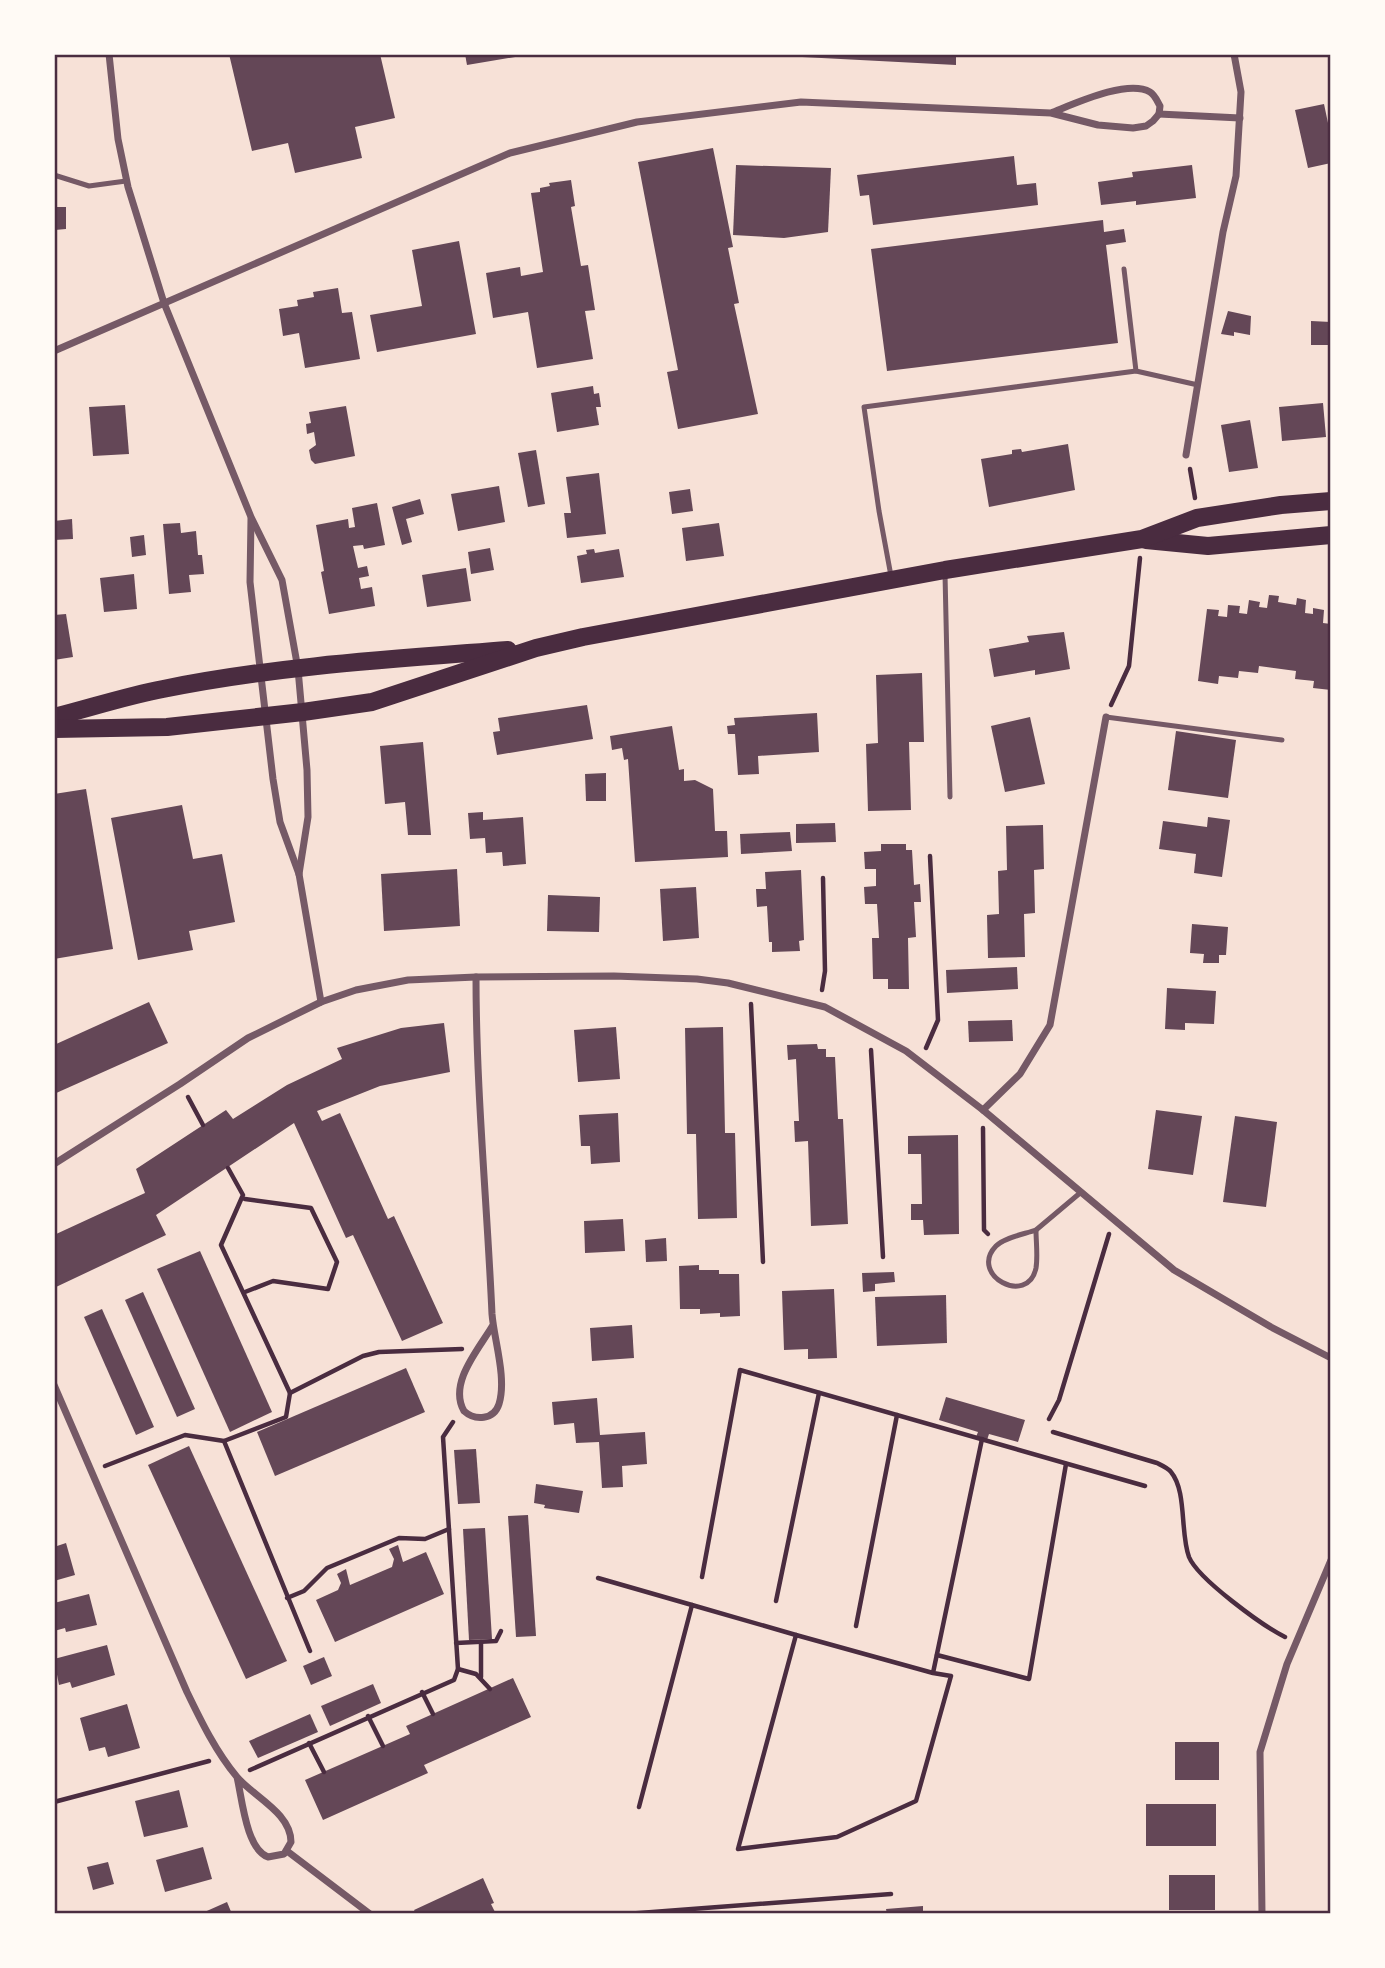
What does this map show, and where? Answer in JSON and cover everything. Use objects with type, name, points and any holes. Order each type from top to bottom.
[{"type":"main road","points":[[54,729],[167,727],[372,702],[536,648],[610,632],[945,570],[1142,539],[1197,518],[1281,505],[1331,501]]},
{"type":"main road","points":[[1142,539],[1208,546],[1331,535]]},
{"type":"main road","points":[[54,717],[162,689],[262,673],[536,648]]},
{"type":"street","points":[[109,54],[118,139],[126,181],[164,303],[251,517],[282,580],[303,712],[309,817],[299,874]]},
{"type":"street","points":[[1186,455],[1223,232],[1236,176],[1241,92],[1234,54]]},
{"type":"street","points":[[54,351],[510,153],[637,122],[801,102],[1051,113],[1115,128],[1146,126],[1159,114],[1160,106],[1150,92],[1138,89],[1099,95],[1051,113]]},
{"type":"street","points":[[1159,114],[1240,118]]},
{"type":"street","points":[[251,517],[250,582],[280,822],[299,874],[321,1002]]},
{"type":"street","points":[[983,1110],[1020,1074],[1050,1025],[1106,717]]},
{"type":"street","points":[[54,1164],[248,1038],[321,1002],[356,990],[395,982],[476,977],[614,976],[729,983],[819,1005],[870,1031],[920,1062],[983,1110],[1174,1270],[1271,1327],[1331,1358]]},
{"type":"street","points":[[476,977],[493,1325],[500,1385],[497,1408],[490,1415],[481,1418],[467,1414],[458,1396],[460,1385],[493,1325]]},
{"type":"street","points":[[54,1385],[167,1651],[204,1725],[237,1777],[286,1823],[291,1836],[287,1851]]},
{"type":"street","points":[[1262,1914],[1260,1752],[1296,1642],[1331,1560]]},
{"type":"street","points":[[237,1777],[249,1832],[256,1850],[274,1857],[287,1851]]},
{"type":"street","points":[[287,1851],[370,1914]]},
{"type":"lane","points":[[54,175],[89,186],[126,181]]},
{"type":"lane","points":[[1124,269],[1136,371]]},
{"type":"lane","points":[[892,580],[864,407],[1136,371],[1198,385]]},
{"type":"lane","points":[[945,570],[950,797]]},
{"type":"lane","points":[[1106,717],[1282,740]]},
{"type":"lane","points":[[1036,1230],[1035,1270],[1030,1279],[1022,1284],[1007,1286],[998,1281],[992,1273],[990,1259],[997,1245],[1036,1230],[1080,1193]]},
{"type":"path","points":[[1186,455],[1191,471],[1197,518]]},
{"type":"path","points":[[1106,717],[1129,666],[1142,539]]},
{"type":"path","points":[[920,1062],[938,1020],[930,856]]},
{"type":"path","points":[[819,1005],[825,971],[823,878]]},
{"type":"path","points":[[751,990],[763,1262]]},
{"type":"path","points":[[870,1031],[883,1257]]},
{"type":"path","points":[[180,1084],[203,1125]]},
{"type":"path","points":[[983,1110],[984,1230],[997,1245]]},
{"type":"path","points":[[92,1472],[185,1434],[224,1441],[286,1417],[290,1392],[221,1245],[243,1195],[228,1168]]},
{"type":"path","points":[[245,1199],[311,1208],[337,1262],[328,1289],[273,1281],[245,1292]]},
{"type":"path","points":[[1049,1419],[1059,1400],[1103,1248],[1114,1220]]},
{"type":"path","points":[[290,1392],[363,1356],[379,1352],[456,1348],[477,1351]]},
{"type":"path","points":[[702,1577],[740,1370],[1145,1486]]},
{"type":"path","points":[[776,1601],[819,1392]]},
{"type":"path","points":[[237,1777],[422,1692],[454,1680],[458,1670],[443,1437],[462,1408]]},
{"type":"path","points":[[856,1626],[897,1415]]},
{"type":"path","points":[[1053,1432],[1157,1463],[1171,1472],[1178,1485],[1182,1528],[1190,1559],[1212,1585],[1277,1633],[1296,1642]]},
{"type":"path","points":[[933,1673],[982,1439]]},
{"type":"path","points":[[224,1441],[310,1651]]},
{"type":"path","points":[[937,1654],[1029,1679],[1066,1463]]},
{"type":"path","points":[[287,1598],[304,1591],[327,1568],[399,1538],[425,1539],[449,1528]]},
{"type":"path","points":[[598,1578],[951,1676],[916,1801],[837,1837],[738,1849],[796,1634]]},
{"type":"path","points":[[639,1807],[692,1605]]},
{"type":"path","points":[[456,1643],[496,1641],[501,1631]]},
{"type":"path","points":[[481,1642],[481,1678]]},
{"type":"path","points":[[458,1670],[468,1671],[481,1678],[490,1689]]},
{"type":"path","points":[[422,1692],[433,1714]]},
{"type":"path","points":[[369,1716],[383,1746]]},
{"type":"path","points":[[309,1744],[324,1772]]},
{"type":"path","points":[[54,1802],[199,1765],[223,1756]]},
{"type":"path","points":[[626,1914],[891,1894]]},
{"type":"path","points":[[723,1906],[723,1914]]},
{"type":"building","points":[[229,54],[380,54],[395,118],[355,127],[362,158],[295,173],[288,143],[252,151]]},
{"type":"building","points":[[465,54],[521,54],[521,56],[467,65]]},
{"type":"building","points":[[956,54],[956,65],[783,56]]},
{"type":"building","points":[[1324,104],[1328,123],[1331,123],[1331,163],[1308,168],[1295,110]]},
{"type":"building","points":[[713,148],[733,247],[728,248],[739,303],[734,304],[758,414],[678,429],[667,372],[678,370],[638,162]]},
{"type":"building","points":[[1014,156],[1017,185],[1036,183],[1038,205],[873,225],[869,195],[860,196],[857,175]]},
{"type":"building","points":[[736,165],[831,168],[828,232],[784,238],[733,235]]},
{"type":"building","points":[[1192,165],[1196,198],[1136,205],[1136,201],[1101,205],[1098,182],[1133,177],[1132,172]]},
{"type":"building","points":[[571,180],[575,206],[571,207],[581,266],[588,265],[595,310],[585,311],[593,359],[537,368],[528,312],[493,318],[486,273],[520,267],[521,276],[543,272],[531,193],[540,192],[540,188],[550,186],[549,183]]},
{"type":"building","points":[[54,207],[66,207],[66,229],[55,230]]},
{"type":"building","points":[[1103,220],[1104,232],[1124,229],[1126,242],[1106,245],[1118,343],[887,371],[871,249]]},
{"type":"building","points":[[459,241],[476,334],[377,352],[370,315],[422,306],[412,250]]},
{"type":"building","points":[[338,288],[342,313],[352,312],[360,359],[305,368],[299,333],[283,336],[279,309],[298,306],[297,300],[314,297],[313,292]]},
{"type":"building","points":[[1228,311],[1251,316],[1250,335],[1234,332],[1234,336],[1221,334]]},
{"type":"building","points":[[1311,321],[1331,322],[1331,345],[1311,345]]},
{"type":"building","points":[[593,386],[594,394],[599,393],[601,407],[596,407],[599,425],[557,432],[551,393]]},
{"type":"building","points":[[1323,403],[1326,437],[1282,441],[1279,407]]},
{"type":"building","points":[[125,405],[129,454],[93,456],[89,407]]},
{"type":"building","points":[[346,406],[355,456],[315,464],[311,460],[309,450],[316,445],[314,432],[307,434],[306,424],[311,423],[309,412]]},
{"type":"building","points":[[1250,420],[1258,468],[1229,472],[1221,425]]},
{"type":"building","points":[[1068,444],[1075,490],[989,507],[981,459],[1012,454],[1012,450],[1021,449],[1022,452]]},
{"type":"building","points":[[536,450],[545,504],[528,507],[518,453]]},
{"type":"building","points":[[599,473],[606,534],[567,538],[564,513],[571,513],[566,477]]},
{"type":"building","points":[[499,486],[505,522],[458,531],[451,494]]},
{"type":"building","points":[[690,489],[693,511],[672,514],[669,492]]},
{"type":"building","points":[[420,499],[424,514],[406,519],[412,542],[402,545],[392,507]]},
{"type":"building","points":[[377,503],[385,545],[364,549],[363,545],[353,546],[358,568],[367,566],[369,576],[359,578],[361,589],[372,587],[375,606],[329,614],[316,525],[348,519],[349,528],[355,527],[352,508]]},
{"type":"building","points":[[72,519],[73,539],[54,540],[54,521]]},
{"type":"building","points":[[180,523],[181,533],[196,531],[198,555],[202,555],[204,574],[189,575],[191,592],[169,594],[163,524]]},
{"type":"building","points":[[719,523],[724,556],[686,561],[682,528]]},
{"type":"building","points":[[144,535],[146,555],[132,557],[130,537]]},
{"type":"building","points":[[490,548],[494,570],[471,574],[468,552]]},
{"type":"building","points":[[594,549],[595,553],[619,549],[624,577],[581,583],[577,556],[587,554],[586,550]]},
{"type":"building","points":[[466,568],[471,601],[427,607],[422,575]]},
{"type":"building","points":[[134,574],[137,609],[104,612],[100,578]]},
{"type":"building","points":[[1269,595],[1279,596],[1278,602],[1296,605],[1297,598],[1306,600],[1305,613],[1313,614],[1313,608],[1324,610],[1323,623],[1331,624],[1331,690],[1313,688],[1314,681],[1295,679],[1296,671],[1259,666],[1258,673],[1239,671],[1238,678],[1219,676],[1218,684],[1198,681],[1207,609],[1219,610],[1218,616],[1227,617],[1228,605],[1240,606],[1239,613],[1247,614],[1249,600],[1260,602],[1259,607],[1267,608]]},
{"type":"building","points":[[66,614],[73,657],[54,660],[54,615]]},
{"type":"building","points":[[1064,632],[1070,669],[1035,675],[1035,670],[994,677],[989,649],[1029,642],[1027,636]]},
{"type":"building","points":[[922,673],[924,742],[909,742],[911,810],[868,811],[866,744],[878,743],[876,675]]},
{"type":"building","points":[[587,705],[593,739],[497,755],[493,732],[500,731],[498,718]]},
{"type":"building","points":[[817,713],[819,752],[758,756],[759,774],[738,775],[735,734],[728,734],[727,726],[735,725],[734,718]]},
{"type":"building","points":[[1030,717],[1045,784],[1005,792],[991,726]]},
{"type":"building","points":[[672,726],[679,770],[684,769],[684,781],[695,780],[713,789],[715,831],[727,831],[728,857],[635,862],[628,759],[624,760],[622,748],[612,750],[610,736]]},
{"type":"building","points":[[1176,731],[1236,740],[1228,798],[1168,790]]},
{"type":"building","points":[[423,742],[431,835],[408,835],[405,802],[385,804],[380,746]]},
{"type":"building","points":[[606,773],[606,801],[586,801],[585,774]]},
{"type":"building","points":[[86,789],[113,949],[54,959],[54,794]]},
{"type":"building","points":[[182,805],[193,859],[222,854],[235,922],[189,931],[193,950],[138,960],[111,818]]},
{"type":"building","points":[[483,812],[483,820],[523,817],[526,864],[503,866],[502,852],[486,853],[485,838],[470,839],[468,813]]},
{"type":"building","points":[[1208,817],[1230,820],[1222,877],[1194,873],[1196,854],[1159,849],[1163,821],[1207,827]]},
{"type":"building","points":[[835,823],[836,842],[796,843],[796,824]]},
{"type":"building","points":[[1043,825],[1044,869],[1034,870],[1035,913],[1024,914],[1025,957],[988,958],[987,915],[999,914],[998,871],[1007,870],[1006,826]]},
{"type":"building","points":[[790,832],[792,851],[741,854],[740,834]]},
{"type":"building","points":[[881,844],[906,844],[906,850],[912,850],[914,885],[920,884],[921,902],[914,902],[916,937],[908,938],[909,989],[888,989],[888,979],[873,979],[872,938],[879,938],[877,904],[865,904],[864,887],[876,886],[876,869],[865,869],[864,852],[881,851]]},
{"type":"building","points":[[457,869],[460,926],[384,931],[381,874]]},
{"type":"building","points":[[801,870],[804,940],[799,941],[800,951],[772,952],[767,906],[757,907],[756,889],[766,889],[765,872]]},
{"type":"building","points":[[696,887],[699,938],[663,941],[660,889]]},
{"type":"building","points":[[548,895],[600,897],[599,932],[547,931]]},
{"type":"building","points":[[1192,924],[1228,927],[1226,955],[1219,955],[1219,963],[1203,963],[1204,954],[1190,953]]},
{"type":"building","points":[[1017,967],[1018,989],[947,993],[946,970]]},
{"type":"building","points":[[1167,988],[1216,991],[1214,1024],[1185,1023],[1185,1030],[1165,1029]]},
{"type":"building","points":[[149,1002],[168,1043],[54,1094],[54,1045]]},
{"type":"building","points":[[1012,1020],[1013,1041],[969,1042],[968,1021]]},
{"type":"building","points":[[444,1023],[450,1072],[380,1086],[317,1111],[322,1121],[340,1113],[388,1219],[394,1216],[443,1323],[402,1341],[353,1235],[346,1238],[294,1123],[156,1215],[166,1235],[56,1287],[54,1235],[145,1193],[136,1169],[226,1110],[233,1119],[287,1085],[342,1059],[337,1048],[401,1028]]},
{"type":"building","points":[[616,1027],[620,1079],[578,1082],[574,1030]]},
{"type":"building","points":[[723,1027],[725,1133],[735,1133],[737,1218],[698,1219],[696,1134],[687,1134],[685,1028]]},
{"type":"building","points":[[817,1044],[818,1049],[826,1049],[826,1057],[835,1057],[838,1119],[843,1119],[848,1224],[811,1226],[808,1141],[795,1142],[794,1121],[799,1121],[796,1059],[788,1060],[787,1045]]},
{"type":"building","points":[[1156,1110],[1202,1116],[1193,1175],[1148,1169]]},
{"type":"building","points":[[618,1113],[620,1162],[591,1164],[590,1146],[581,1146],[579,1115]]},
{"type":"building","points":[[1235,1116],[1277,1122],[1266,1207],[1223,1202]]},
{"type":"building","points":[[958,1135],[959,1234],[924,1235],[923,1220],[911,1220],[911,1204],[922,1204],[921,1154],[908,1154],[908,1136]]},
{"type":"building","points":[[623,1219],[625,1251],[585,1253],[584,1221]]},
{"type":"building","points":[[666,1238],[667,1261],[646,1262],[645,1240]]},
{"type":"building","points":[[200,1251],[272,1412],[230,1432],[157,1269]]},
{"type":"building","points":[[699,1265],[699,1270],[739,1274],[740,1316],[720,1317],[720,1313],[700,1314],[700,1309],[680,1309],[679,1266]]},
{"type":"building","points":[[894,1272],[895,1282],[875,1284],[875,1291],[863,1292],[862,1273]]},
{"type":"building","points":[[834,1289],[837,1358],[808,1359],[808,1349],[784,1350],[782,1291]]},
{"type":"building","points":[[143,1292],[195,1409],[177,1417],[125,1300]]},
{"type":"building","points":[[946,1295],[947,1343],[877,1346],[875,1297]]},
{"type":"building","points":[[102,1309],[154,1427],[136,1435],[84,1317]]},
{"type":"building","points":[[632,1325],[634,1358],[592,1361],[590,1328]]},
{"type":"building","points":[[406,1368],[425,1412],[275,1476],[257,1432]]},
{"type":"building","points":[[946,1397],[1025,1420],[1018,1442],[989,1434],[987,1440],[976,1437],[978,1432],[939,1420]]},
{"type":"building","points":[[597,1398],[600,1435],[645,1432],[647,1464],[622,1466],[623,1487],[602,1488],[599,1442],[576,1443],[574,1423],[554,1425],[552,1402]]},
{"type":"building","points":[[189,1446],[287,1661],[246,1679],[148,1465]]},
{"type":"building","points":[[476,1449],[480,1503],[458,1504],[454,1450]]},
{"type":"building","points":[[536,1484],[583,1491],[579,1513],[544,1508],[545,1505],[534,1503]]},
{"type":"building","points":[[528,1515],[536,1636],[516,1637],[508,1516]]},
{"type":"building","points":[[485,1528],[492,1639],[469,1640],[463,1529]]},
{"type":"building","points":[[66,1543],[75,1575],[54,1581],[54,1547]]},
{"type":"building","points":[[398,1545],[403,1562],[426,1552],[444,1594],[335,1642],[316,1600],[338,1590],[341,1583],[337,1574],[346,1569],[350,1585],[392,1567],[394,1559],[389,1549]]},
{"type":"building","points":[[89,1594],[97,1625],[66,1632],[65,1628],[54,1631],[54,1603]]},
{"type":"building","points":[[107,1645],[115,1675],[72,1688],[70,1682],[59,1685],[54,1659]]},
{"type":"building","points":[[324,1657],[332,1676],[311,1685],[303,1666]]},
{"type":"building","points":[[513,1678],[531,1717],[424,1765],[428,1773],[323,1820],[305,1780],[410,1734],[406,1726]]},
{"type":"building","points":[[373,1684],[381,1703],[330,1726],[321,1706]]},
{"type":"building","points":[[127,1704],[140,1748],[108,1757],[105,1747],[89,1751],[80,1718]]},
{"type":"building","points":[[310,1714],[318,1732],[258,1758],[249,1741]]},
{"type":"building","points":[[1175,1742],[1219,1742],[1219,1780],[1175,1780]]},
{"type":"building","points":[[179,1790],[188,1827],[144,1837],[135,1801]]},
{"type":"building","points":[[1146,1804],[1216,1804],[1216,1846],[1146,1846]]},
{"type":"building","points":[[203,1847],[212,1879],[165,1892],[156,1860]]},
{"type":"building","points":[[108,1862],[114,1884],[93,1890],[87,1867]]},
{"type":"building","points":[[1169,1875],[1215,1875],[1215,1910],[1169,1910]]},
{"type":"building","points":[[483,1878],[496,1914],[416,1914],[414,1910]]},
{"type":"building","points":[[227,1902],[232,1914],[200,1914]]},
{"type":"building","points":[[923,1906],[923,1914],[887,1914],[886,1909]]}]
